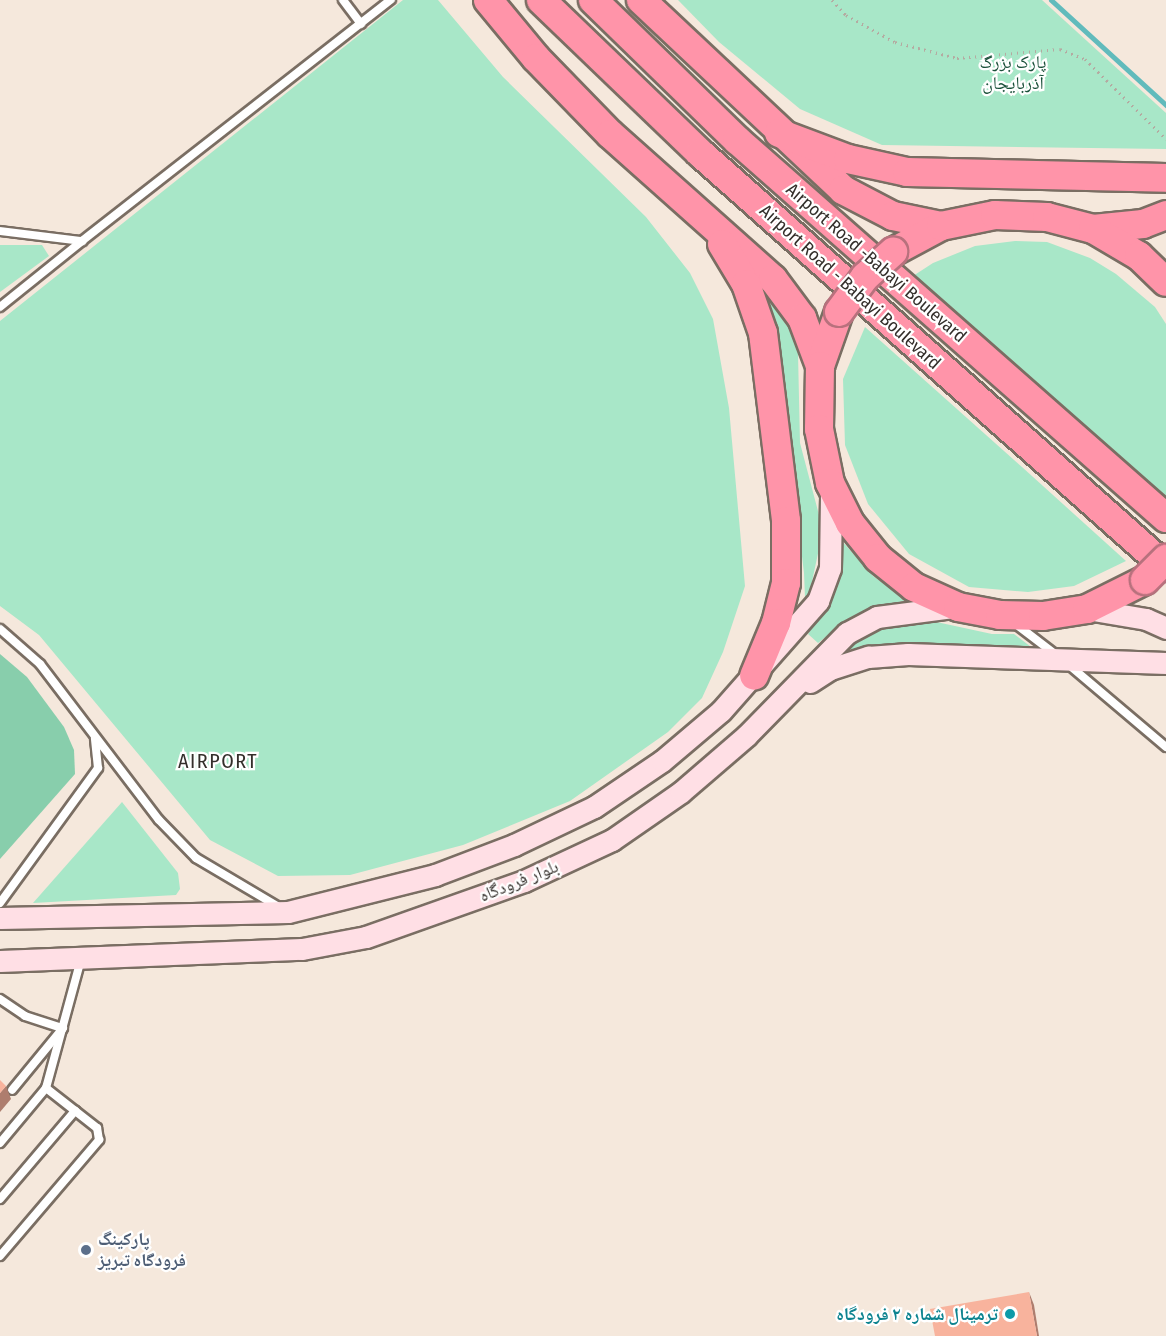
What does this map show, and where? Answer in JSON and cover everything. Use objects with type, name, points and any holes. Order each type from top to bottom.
[{"type":"highway","points":[[488,0],[536,58],[610,134],[773,279],[802,318],[820,366]]},
{"type":"highway","name":"Airport Road - Babayi Boulevard","points":[[541,0],[700,153],[1155,573]]},
{"type":"highway","name":"Airport Road -Babayi Boulevard","points":[[593,0],[737,140],[1166,518]]},
{"type":"highway","points":[[642,0],[779,133],[843,190],[893,216],[941,226]]},
{"type":"highway","points":[[779,133],[848,159],[907,172],[1166,178]]},
{"type":"highway","points":[[1166,282],[1139,256],[1093,230],[1047,217],[995,215],[941,226],[893,252],[865,277],[839,312],[820,366],[819,429],[830,483],[850,523],[878,558],[914,587],[958,607],[1000,615],[1043,616],[1087,609],[1155,573],[1166,558]]},
{"type":"highway","points":[[1093,230],[1143,224],[1166,215]]},
{"type":"highway","points":[[709,222],[746,284],[763,333],[786,521],[786,583],[776,623],[754,676]]},
{"type":"street","name":"بلوار فرودگاه","points":[[0,918],[288,912],[435,875],[514,845],[594,807],[662,760],[721,711],[818,601],[830,568],[830,483]]},
{"type":"street","name":"بلوار فرودگاه","points":[[0,961],[302,949],[366,937],[525,881],[612,840],[681,792],[777,704],[847,633],[877,616],[958,607]]},
{"type":"street","points":[[1087,609],[1146,619],[1166,628]]},
{"type":"street","points":[[777,704],[830,669],[868,657],[908,654],[1166,663]]},
{"type":"lane","points":[[343,0],[361,24]]},
{"type":"lane","points":[[0,307],[391,0]]},
{"type":"lane","points":[[0,231],[82,241]]},
{"type":"lane","points":[[1000,615],[1034,636],[1166,747]]},
{"type":"lane","points":[[0,629],[40,664],[159,820],[196,858],[288,912]]},
{"type":"lane","points":[[0,903],[98,768],[95,736]]},
{"type":"lane","points":[[0,1143],[46,1088],[81,958]]},
{"type":"lane","points":[[0,1000],[25,1016],[63,1029]]},
{"type":"lane","points":[[12,1090],[63,1029]]},
{"type":"lane","points":[[0,1256],[99,1140],[97,1128],[46,1088]]},
{"type":"lane","points":[[0,1199],[75,1111]]},
{"type":"path","points":[[832,0],[846,15],[896,42],[957,58],[1060,49],[1085,59],[1166,139]]},
{"type":"green space","points":[[403,0],[438,0],[503,77],[646,217],[690,273],[713,319],[729,408],[745,586],[723,652],[702,698],[668,732],[570,801],[463,845],[350,875],[278,876],[210,840],[39,635],[0,606],[0,321]]},
{"type":"green space","name":"پارک بزرگ آذربایجان","points":[[678,0],[1042,0],[1166,113],[1166,149],[882,145],[800,109],[719,42]]},
{"type":"green space","points":[[1015,241],[1047,242],[1090,258],[1116,274],[1155,307],[1166,324],[1166,503],[913,276],[933,263],[975,246]]},
{"type":"green space","points":[[0,245],[42,245],[49,256],[0,292]]},
{"type":"green space","points":[[759,285],[790,327],[798,353],[800,443],[823,530],[810,591],[797,613],[805,598],[804,573],[778,357]]},
{"type":"green space","points":[[865,327],[1126,561],[1074,586],[1028,592],[969,587],[909,554],[868,504],[845,445],[843,379]]},
{"type":"green space","points":[[841,540],[873,576],[906,600],[851,617],[818,643],[808,634],[835,588],[842,565]]},
{"type":"green space","points":[[918,618],[992,634],[1014,634],[1035,650],[910,643],[844,650],[884,626]]},
{"type":"green space","points":[[0,654],[27,677],[64,727],[74,750],[75,774],[0,859]]},
{"type":"green space","points":[[122,802],[178,873],[180,889],[176,895],[33,903]]},
{"type":"building","points":[[0,1080],[6,1086],[0,1093]]},
{"type":"building","name":"ترمينال شماره ۲ فرودگاه","points":[[1029,1292],[1037,1336],[935,1336],[930,1309]]},
{"type":"waterway","points":[[1051,0],[1166,105]]},
{"type":"place","name":"پارکینگ فرودگاه تبریز","points":[[86,1250]]},
{"type":"place","name":"ترمينال شماره ۲ فرودگاه","points":[[1010,1314]]},
{"type":"district","name":"AIRPORT","points":[[218,761]]}]
